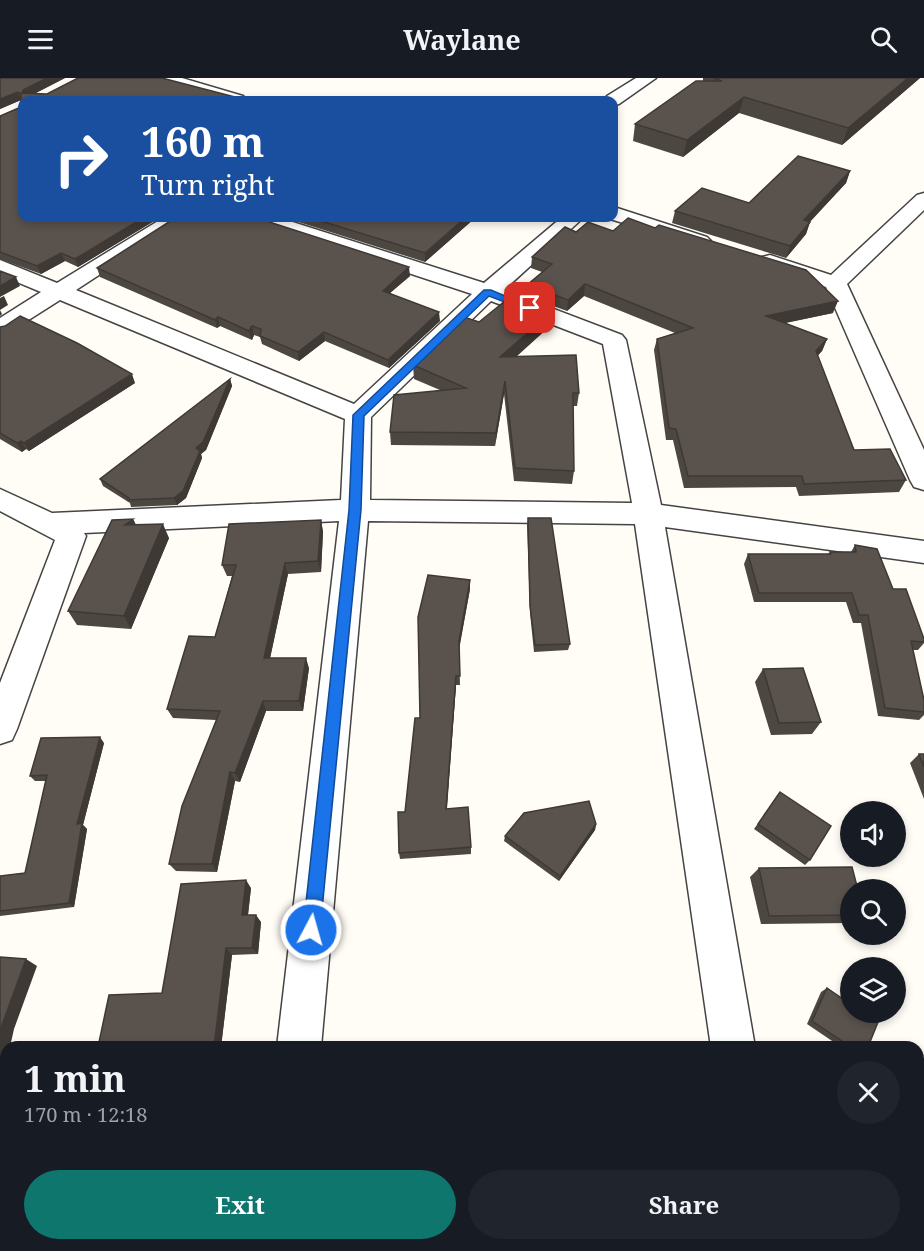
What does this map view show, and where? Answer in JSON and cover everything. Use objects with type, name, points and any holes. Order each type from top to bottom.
[{"type":"street","points":[[164,78],[224,96]]},
{"type":"street","points":[[618,97],[648,78]]},
{"type":"street","points":[[835,283],[924,199]]},
{"type":"street","points":[[618,214],[724,248]]},
{"type":"street","points":[[0,328],[170,222]]},
{"type":"street","points":[[273,222],[488,292],[614,340],[648,514],[732,1041]]},
{"type":"street","points":[[300,1041],[355,510],[358,415],[488,292],[568,222]]},
{"type":"street","points":[[746,255],[835,283],[915,438],[924,480]]},
{"type":"street","points":[[0,267],[358,415]]},
{"type":"street","points":[[0,499],[71,536],[0,729]]},
{"type":"street","points":[[49,524],[355,510],[648,514],[924,552]]},
{"type":"building","points":[[0,78],[47,78],[23,90],[22,93],[47,94],[78,78],[162,78],[231,96],[21,96],[18,92],[0,99]]},
{"type":"building","points":[[713,78],[908,78],[848,128],[744,97],[687,140],[635,124],[696,81],[722,81]]},
{"type":"building","points":[[18,108],[18,222],[136,222],[75,259],[61,253],[37,266],[0,252],[0,116]]},
{"type":"building","points":[[798,156],[850,171],[804,220],[810,222],[790,246],[675,211],[702,188],[749,203]]},
{"type":"building","points":[[628,218],[655,228],[659,225],[806,270],[838,301],[766,316],[827,339],[816,351],[854,450],[890,449],[906,480],[804,484],[802,476],[688,476],[676,429],[669,428],[657,339],[693,328],[585,284],[568,300],[527,285],[552,264],[532,257],[565,227],[576,232],[588,222],[613,231]]},
{"type":"building","points":[[169,222],[269,222],[409,267],[383,291],[439,312],[388,360],[324,332],[298,352],[260,336],[261,329],[252,326],[249,331],[218,317],[215,320],[97,268]]},
{"type":"building","points":[[324,222],[460,222],[425,253]]},
{"type":"building","points":[[0,271],[16,277],[0,286]]},
{"type":"building","points":[[510,297],[552,312],[500,357],[576,355],[579,393],[573,393],[574,471],[515,468],[505,381],[496,433],[390,432],[394,395],[466,388],[413,365],[464,317],[479,322]]},
{"type":"building","points":[[20,316],[77,343],[132,374],[24,443],[21,441],[17,443],[0,433],[0,327]]},
{"type":"building","points":[[230,379],[203,442],[196,448],[200,451],[183,491],[174,498],[128,500],[129,498],[100,479]]},
{"type":"building","points":[[528,518],[551,518],[570,644],[535,645],[530,606]]},
{"type":"building","points":[[133,519],[125,525],[163,524],[124,616],[68,611],[112,520]]},
{"type":"building","points":[[321,520],[318,561],[285,563],[264,658],[306,658],[299,701],[263,701],[235,773],[230,772],[212,864],[169,864],[182,806],[220,711],[167,709],[189,636],[215,637],[236,565],[222,565],[229,524]]},
{"type":"building","points":[[855,545],[877,549],[893,589],[906,589],[924,639],[924,642],[911,641],[924,700],[924,712],[885,708],[868,615],[859,615],[852,593],[759,593],[748,554],[856,552]]},
{"type":"building","points":[[428,575],[470,580],[459,641],[460,676],[456,676],[446,809],[468,807],[471,847],[399,853],[398,812],[405,812],[415,718],[420,718],[418,617]]},
{"type":"building","points":[[803,668],[821,722],[779,723],[763,669]]},
{"type":"building","points":[[100,737],[77,824],[82,823],[69,903],[0,911],[0,876],[25,873],[47,775],[30,776],[41,738]]},
{"type":"building","points":[[919,754],[924,754],[924,767]]},
{"type":"building","points":[[780,792],[831,826],[810,860],[758,824]]},
{"type":"building","points":[[589,801],[596,824],[560,876],[505,836],[524,813]]},
{"type":"building","points":[[852,867],[855,879],[840,879],[840,915],[769,916],[759,868]]},
{"type":"building","points":[[246,880],[242,915],[256,915],[252,948],[226,948],[215,1041],[99,1041],[109,995],[162,993],[181,884]]},
{"type":"building","points":[[0,957],[26,959],[0,1034]]},
{"type":"building","points":[[827,988],[840,997],[840,1023],[878,1023],[870,1041],[842,1041],[812,1021]]},
{"type":"route","points":[[311,930],[355,510],[358,415],[488,292],[530,308]]}]
